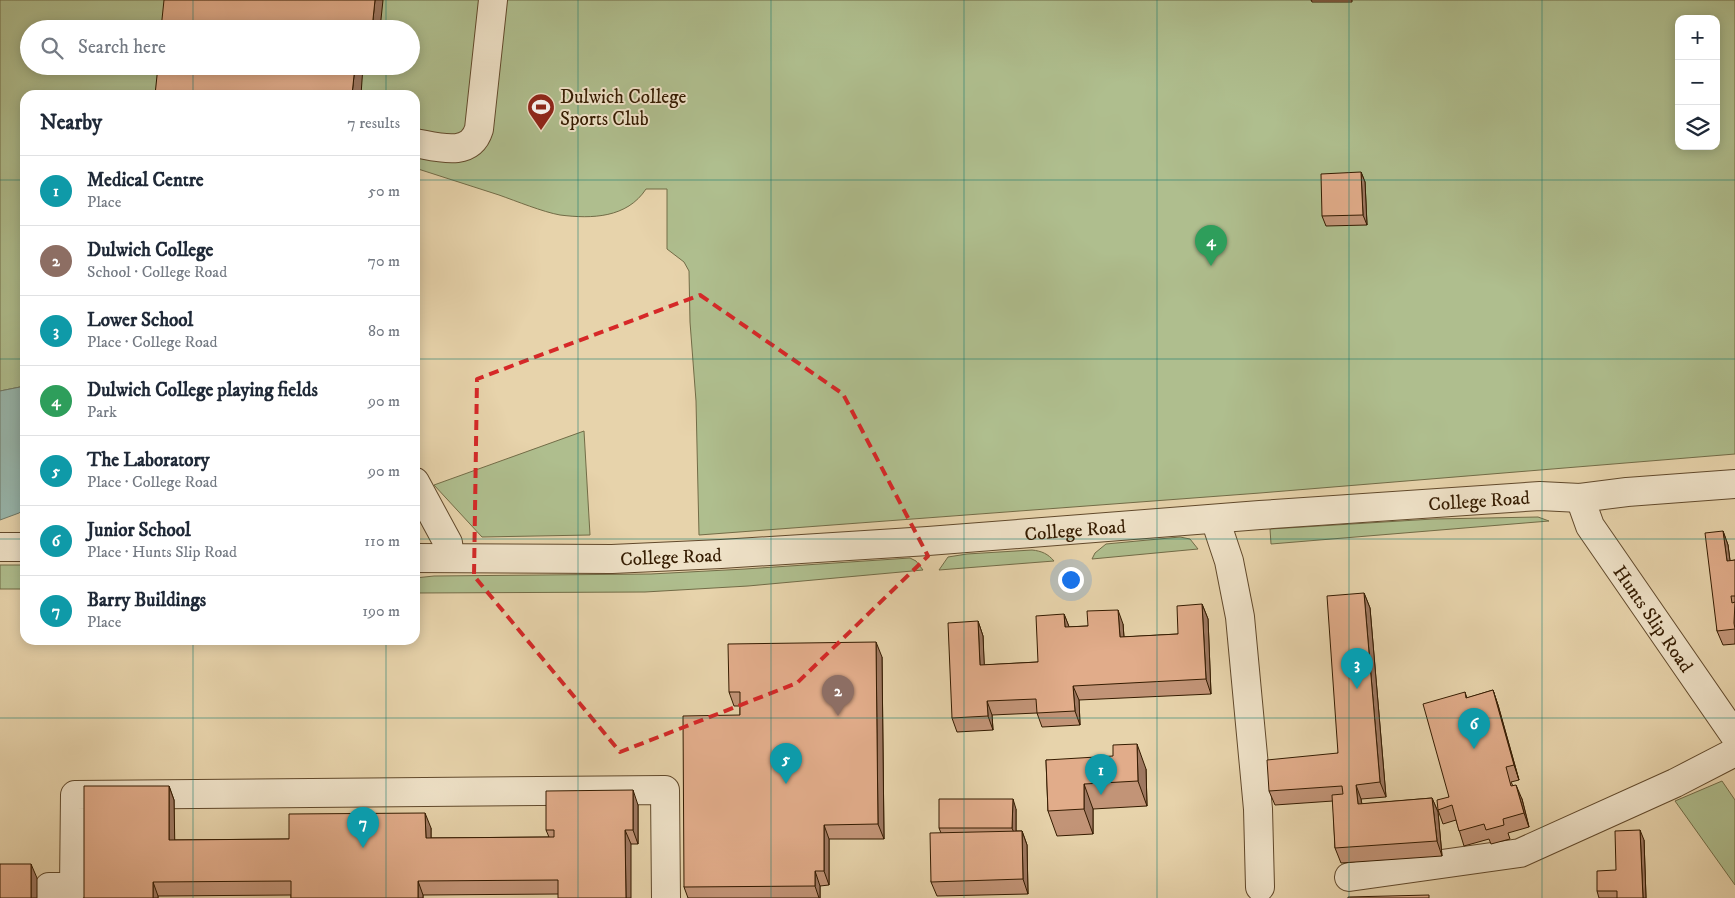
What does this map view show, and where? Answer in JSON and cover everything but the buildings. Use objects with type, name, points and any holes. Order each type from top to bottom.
[{"type":"street","points":[[420,145],[454,149],[473,142],[477,136],[493,0]]},
{"type":"street","name":"College Road","points":[[420,558],[612,559],[721,554],[928,542],[1540,496],[1580,498],[1627,492],[1735,484]]},
{"type":"street","points":[[420,491],[448,543],[450,558]]},
{"type":"street","name":"Hunts Slip Road","points":[[1580,498],[1590,526],[1735,736]]},
{"type":"street","points":[[1215,519],[1229,561],[1240,617],[1258,809],[1260,887]]},
{"type":"street","points":[[0,547],[20,547]]},
{"type":"street","points":[[1349,878],[1520,852],[1675,783],[1735,752]]},
{"type":"street","points":[[50,898],[50,887],[74,887],[75,795],[655,790],[665,790],[666,898]]},
{"type":"highlighted area","points":[[700,295],[843,394],[928,556],[797,683],[620,752],[474,576],[477,379]]},
{"type":"green space","points":[[0,0],[1735,0],[1735,454],[1260,493],[699,535],[696,401],[690,322],[689,271],[684,262],[667,249],[667,189],[646,189],[638,199],[619,211],[584,217],[560,215],[546,211],[420,170],[420,90],[20,90],[20,387],[0,391]]},
{"type":"green space","points":[[584,431],[590,535],[482,537],[434,485]]},
{"type":"green space","points":[[1538,517],[1549,521],[1271,544],[1270,529],[1433,519]]},
{"type":"green space","points":[[1180,537],[1190,539],[1198,549],[1092,559],[1095,553],[1106,544]]},
{"type":"green space","points":[[1032,550],[1044,553],[1054,561],[939,570],[948,557]]},
{"type":"green space","points":[[910,558],[916,561],[923,570],[748,586],[645,592],[420,593],[420,577],[434,576],[651,574]]},
{"type":"green space","points":[[0,565],[20,565],[20,589],[0,589]]},
{"type":"green space","points":[[1722,781],[1735,800],[1735,885],[1675,801]]},
{"type":"water","points":[[20,387],[20,512],[0,520],[0,391]]},
{"type":"place","name":"Dulwich College Sports Club","points":[[541,131]]},
{"type":"place","name":"Dulwich College playing fields","points":[[1211,266]]},
{"type":"place","name":"Lower School","points":[[1357,689]]},
{"type":"place","name":"Dulwich College","points":[[838,716]]},
{"type":"place","name":"Junior School","points":[[1474,749]]},
{"type":"place","name":"The Laboratory","points":[[786,784]]},
{"type":"place","name":"Medical Centre","points":[[1101,795]]},
{"type":"place","name":"Barry Buildings","points":[[363,848]]}]
